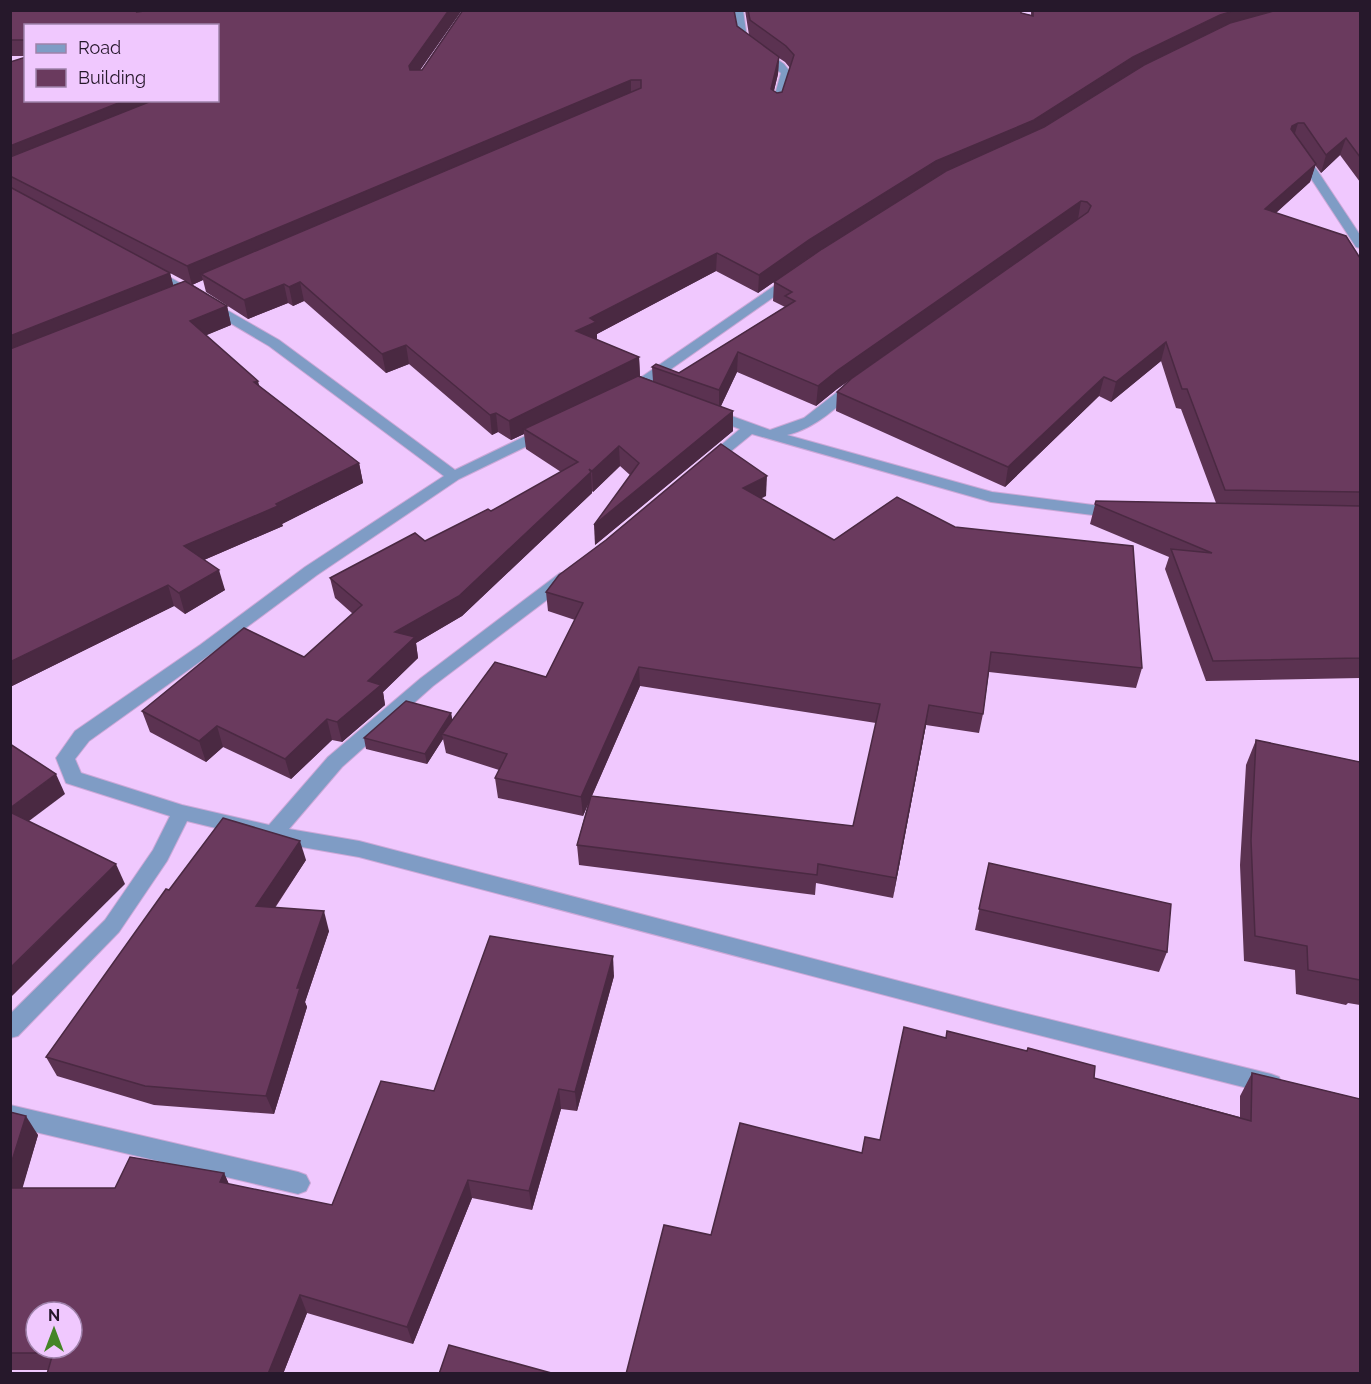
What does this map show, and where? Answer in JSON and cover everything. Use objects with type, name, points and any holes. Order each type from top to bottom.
[{"type":"street","points":[[738,10],[742,39],[780,66],[786,73],[777,105]]},
{"type":"street","points":[[1294,145],[1360,243]]},
{"type":"street","points":[[141,265],[196,290],[274,343],[454,476]]},
{"type":"street","points":[[616,398],[637,388],[805,269]]},
{"type":"street","points":[[170,301],[196,290]]},
{"type":"street","points":[[767,434],[794,430],[818,418],[843,394],[871,374]]},
{"type":"street","points":[[637,388],[658,395]]},
{"type":"street","points":[[699,409],[767,434],[991,497],[1099,512],[1134,514]]},
{"type":"street","points":[[562,424],[454,476],[311,571],[206,649],[82,736],[65,758],[73,778],[182,812],[273,834],[359,849],[995,1015],[1292,1089]]},
{"type":"street","points":[[697,471],[751,427]]},
{"type":"street","points":[[273,834],[334,762],[379,726],[427,682],[580,567]]},
{"type":"street","points":[[10,1029],[112,926],[160,855],[182,812]]},
{"type":"street","points":[[10,1115],[298,1184]]},
{"type":"building","points":[[10,10],[138,10],[137,12],[151,10],[449,10],[409,66],[410,70],[422,70],[463,10],[734,10],[737,26],[779,57],[771,89],[777,93],[782,92],[794,55],[786,46],[750,20],[748,10],[1021,10],[1021,13],[1033,16],[1033,10],[1237,10],[1220,15],[1133,57],[1034,120],[936,161],[809,240],[759,275],[717,253],[590,318],[596,322],[576,331],[639,357],[509,421],[496,413],[490,415],[406,345],[382,354],[300,282],[289,287],[284,284],[244,300],[201,274],[641,88],[641,80],[631,80],[187,266],[10,176],[10,157],[149,102],[219,102],[219,24],[24,24],[24,40],[10,40]]},
{"type":"building","points":[[1277,10],[1360,10],[1360,157],[1346,138],[1326,155],[1304,123],[1292,126],[1291,129],[1316,164],[1265,209],[1346,236],[1360,258],[1360,492],[1225,490],[1187,389],[1182,389],[1166,342],[1116,382],[1104,377],[1008,467],[837,392],[851,379],[1088,212],[1091,206],[1087,202],[1081,201],[818,386],[738,352],[719,390],[652,367],[656,364],[679,373],[795,301],[785,296],[792,292],[774,282],[946,171],[1044,127],[1144,65],[1230,23]]},
{"type":"building","points":[[24,58],[24,102],[121,102],[10,146],[10,62]]},
{"type":"building","points":[[10,187],[170,273],[10,336]]},
{"type":"building","points":[[185,281],[227,306],[190,321],[258,381],[254,382],[359,463],[276,504],[278,506],[184,546],[219,570],[179,593],[168,585],[10,662],[10,349]]},
{"type":"building","points":[[638,376],[733,411],[594,525],[639,463],[619,446],[592,471],[589,469],[591,472],[459,596],[395,632],[415,637],[368,681],[381,685],[337,722],[327,719],[285,759],[217,726],[199,741],[142,711],[244,628],[304,657],[362,605],[330,578],[415,533],[425,541],[488,509],[491,511],[578,462],[524,429]]},
{"type":"building","points":[[721,444],[767,476],[743,488],[834,540],[897,497],[955,527],[1133,546],[1142,668],[991,652],[983,714],[929,705],[896,878],[818,864],[817,875],[577,845],[591,796],[853,826],[880,704],[639,667],[581,797],[495,778],[507,754],[442,734],[495,662],[546,677],[583,603],[546,592],[559,575],[606,540]]},
{"type":"building","points":[[1096,501],[1360,506],[1360,658],[1213,661],[1171,549],[1212,553],[1095,504]]},
{"type":"building","points":[[406,701],[451,713],[425,754],[364,738]]},
{"type":"building","points":[[1256,740],[1360,762],[1360,980],[1308,970],[1307,946],[1255,936],[1251,840]]},
{"type":"building","points":[[10,744],[56,774],[10,808]]},
{"type":"building","points":[[10,812],[116,864],[10,968]]},
{"type":"building","points":[[223,818],[300,841],[256,906],[324,911],[297,988],[300,988],[266,1096],[145,1086],[46,1057],[166,889],[169,890]]},
{"type":"building","points":[[989,863],[1171,904],[1167,952],[979,909]]},
{"type":"building","points":[[490,936],[613,956],[575,1092],[559,1089],[529,1191],[468,1180],[407,1327],[300,1295],[268,1374],[47,1374],[51,1360],[84,1360],[84,1300],[24,1300],[24,1353],[10,1353],[10,1188],[115,1188],[130,1157],[224,1173],[220,1182],[332,1205],[381,1081],[434,1091]]},
{"type":"building","points":[[904,1027],[946,1038],[947,1031],[1027,1051],[1028,1048],[1095,1066],[1094,1078],[1251,1121],[1252,1073],[1360,1099],[1360,1374],[626,1374],[664,1225],[711,1235],[740,1123],[862,1153],[865,1137],[880,1140]]},
{"type":"building","points":[[10,1112],[26,1116],[10,1167]]},
{"type":"building","points":[[449,1345],[555,1374],[439,1374]]}]
